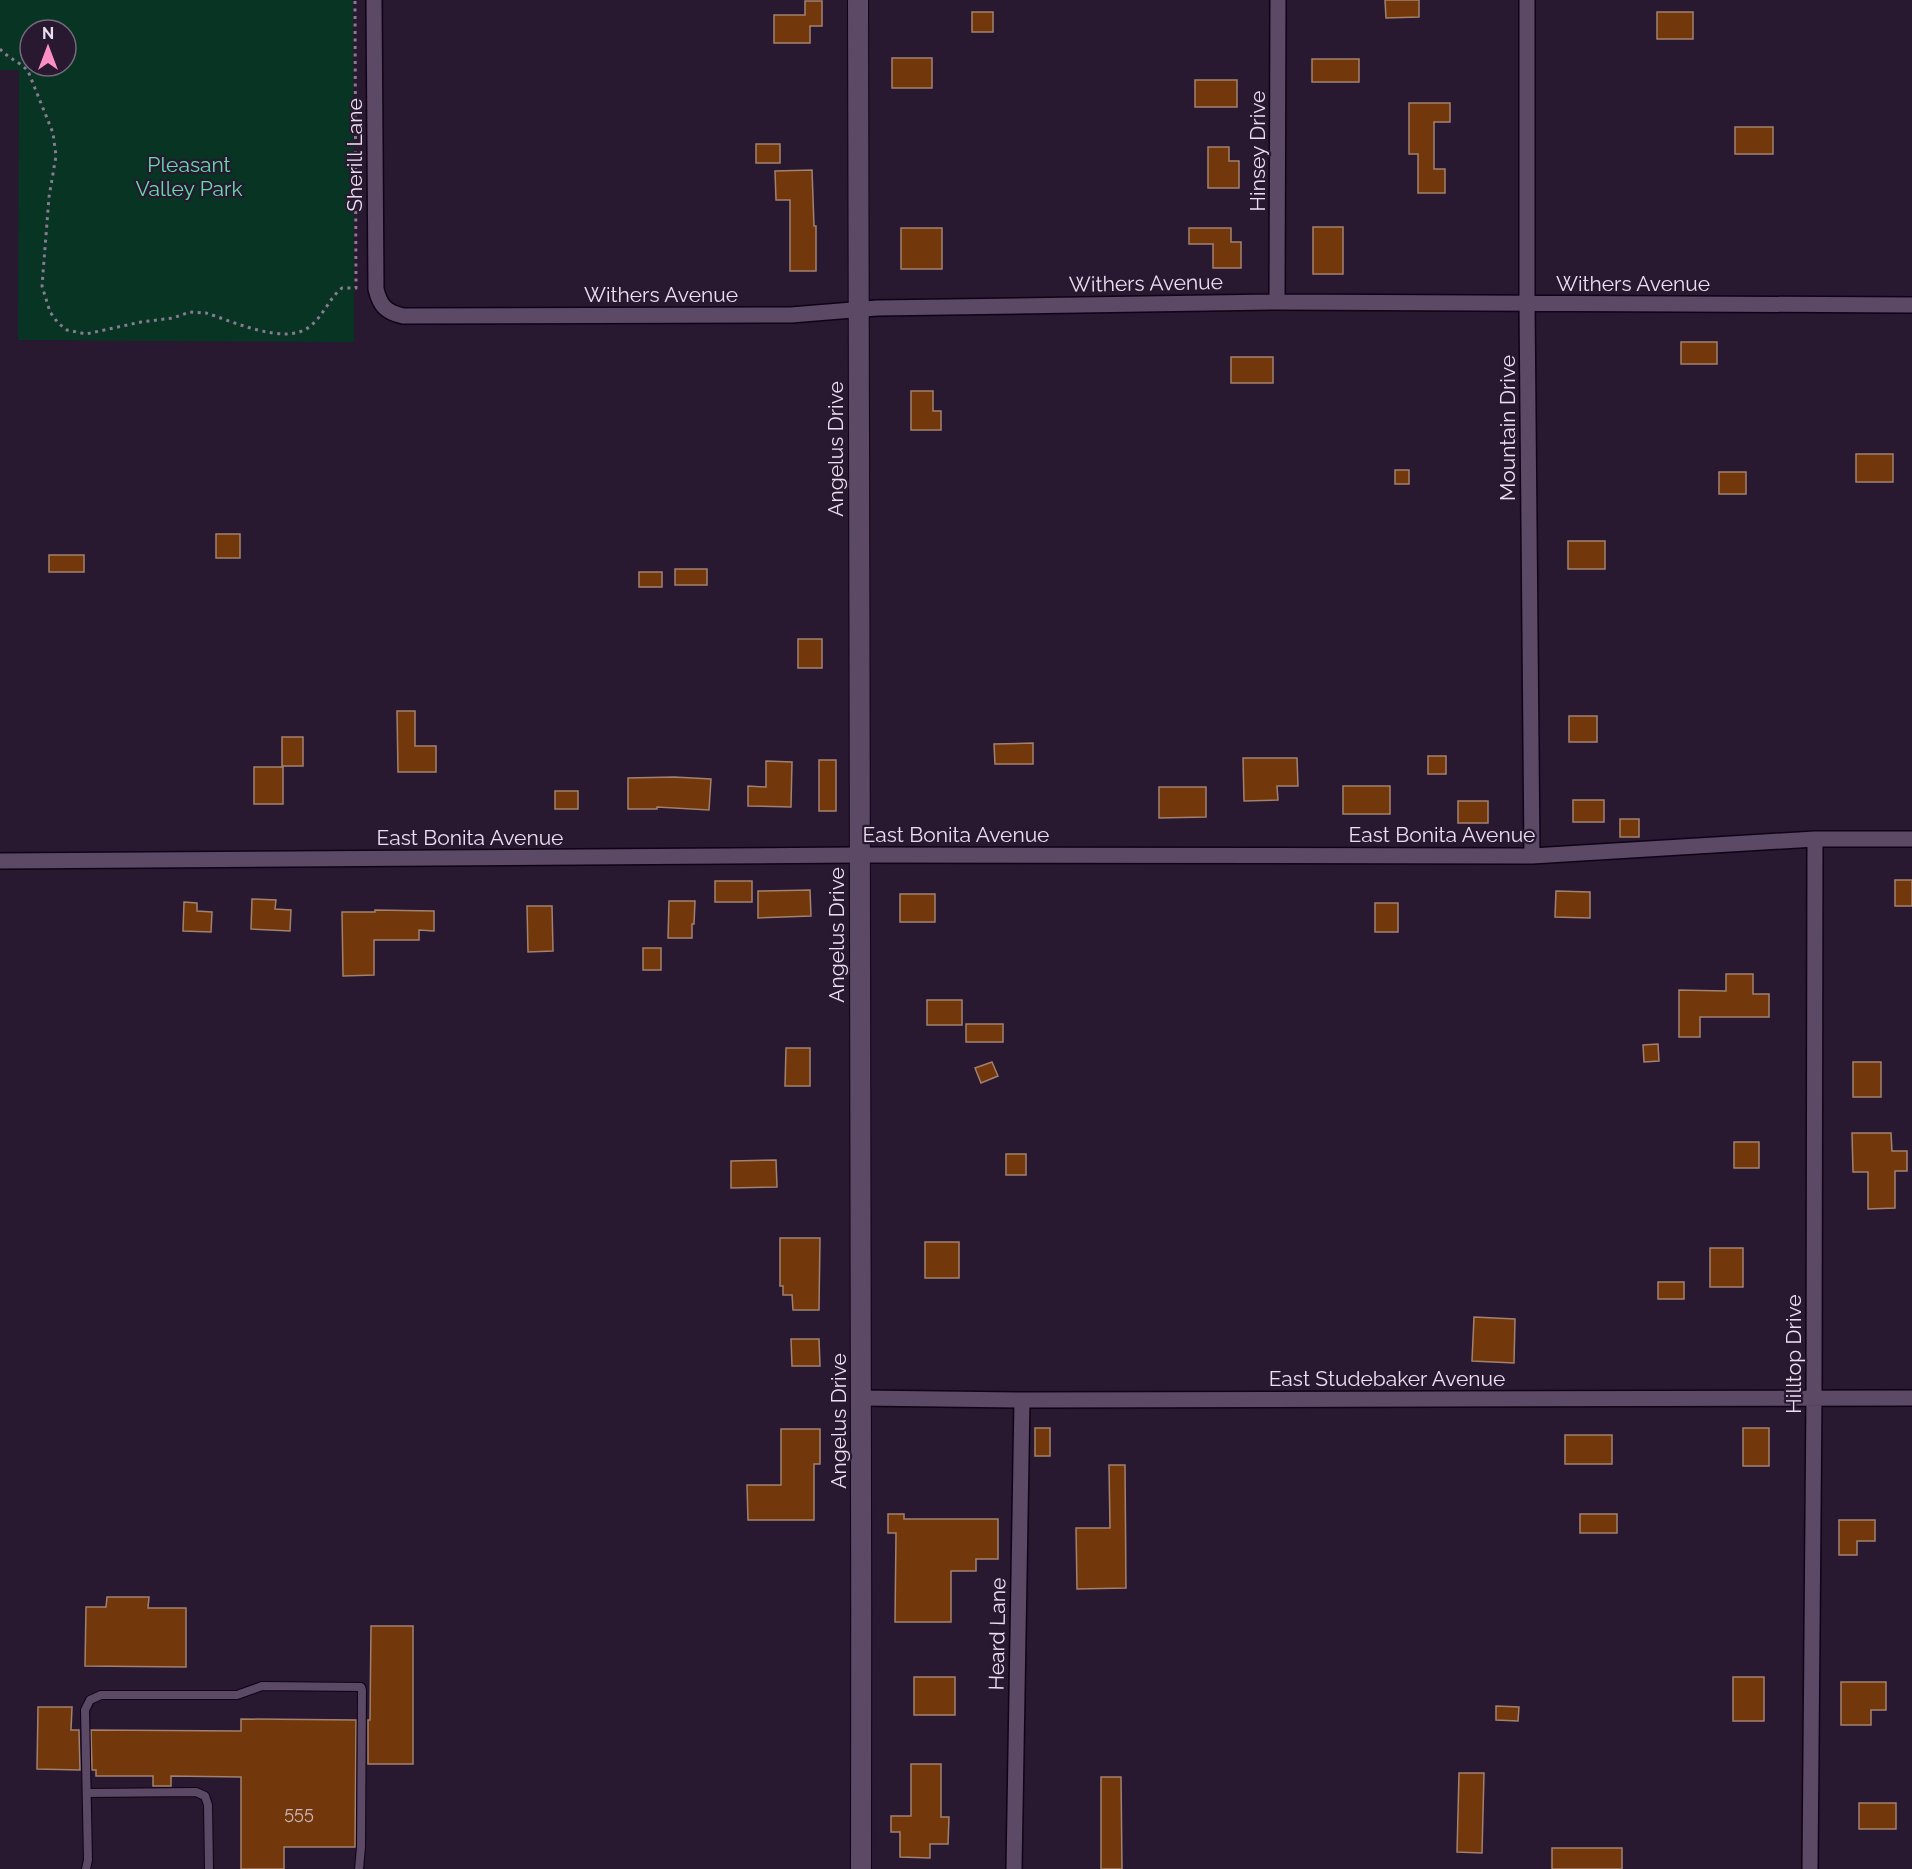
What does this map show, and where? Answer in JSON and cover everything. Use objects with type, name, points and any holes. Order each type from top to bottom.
[{"type":"street","name":"Sherill Lane","points":[[374,0],[376,289],[383,308]]},
{"type":"street","name":"Angelus Drive","points":[[858,0],[861,1869]]},
{"type":"street","name":"Hinsey Drive","points":[[1277,302],[1278,0]]},
{"type":"street","name":"Mountain Drive","points":[[1527,0],[1532,855]]},
{"type":"street","name":"Withers Avenue","points":[[383,308],[403,316],[791,315],[858,310],[1277,302],[1912,305]]},
{"type":"street","name":"East Bonita Avenue","points":[[0,861],[859,855],[1532,855],[1815,839],[1912,839]]},
{"type":"street","name":"Hilltop Drive","points":[[1810,1869],[1815,839]]},
{"type":"street","name":"East Studebaker Avenue","points":[[862,1398],[1022,1400],[1912,1398]]},
{"type":"street","name":"Heard Lane","points":[[1014,1869],[1022,1400]]},
{"type":"lane","points":[[86,1869],[88,1860],[85,1710],[90,1700],[101,1695],[237,1695],[262,1686],[358,1686],[362,1690],[359,1869]]},
{"type":"lane","points":[[87,1793],[196,1792],[205,1796],[208,1805],[209,1869]]},
{"type":"path","points":[[0,49],[28,71],[53,133],[56,164],[49,197],[42,286],[50,312],[58,323],[67,330],[86,334],[198,312],[261,331],[291,333],[308,328],[342,288],[356,288],[356,0]]},
{"type":"green space","name":"Pleasant Valley Park","points":[[0,0],[353,0],[354,342],[18,340],[19,78],[78,78],[78,18],[18,18],[18,70],[0,70]]},
{"type":"building","points":[[1385,0],[1419,0],[1419,17],[1386,18]]},
{"type":"building","points":[[805,1],[822,1],[822,26],[810,26],[810,43],[774,43],[774,15],[805,15]]},
{"type":"building","points":[[972,12],[993,12],[993,32],[972,32]]},
{"type":"building","points":[[1657,12],[1693,12],[1693,39],[1657,39]]},
{"type":"building","points":[[892,58],[932,58],[932,88],[892,88]]},
{"type":"building","points":[[1312,59],[1359,59],[1359,82],[1312,82]]},
{"type":"building","points":[[1195,80],[1237,80],[1237,107],[1195,107]]},
{"type":"building","points":[[1409,103],[1450,103],[1450,122],[1434,122],[1434,169],[1445,169],[1445,193],[1418,193],[1418,154],[1409,154]]},
{"type":"building","points":[[1735,127],[1773,127],[1773,154],[1735,154]]},
{"type":"building","points":[[756,144],[780,144],[780,163],[756,163]]},
{"type":"building","points":[[1208,147],[1229,147],[1229,161],[1239,161],[1239,188],[1208,188]]},
{"type":"building","points":[[812,170],[816,271],[790,271],[790,200],[776,200],[775,171]]},
{"type":"building","points":[[1313,227],[1343,227],[1343,274],[1313,274]]},
{"type":"building","points":[[901,228],[942,228],[942,269],[901,269]]},
{"type":"building","points":[[1189,228],[1231,228],[1231,242],[1241,242],[1241,268],[1213,268],[1213,244],[1189,244]]},
{"type":"building","points":[[1681,342],[1717,342],[1717,364],[1681,364]]},
{"type":"building","points":[[1231,357],[1273,357],[1273,383],[1231,383]]},
{"type":"building","points":[[911,391],[933,391],[933,411],[941,411],[941,430],[911,430]]},
{"type":"building","points":[[1856,454],[1893,454],[1893,482],[1856,482]]},
{"type":"building","points":[[1395,470],[1409,470],[1409,484],[1395,484]]},
{"type":"building","points":[[1719,472],[1746,472],[1746,494],[1719,494]]},
{"type":"building","points":[[216,534],[240,534],[240,558],[216,558]]},
{"type":"building","points":[[1568,541],[1605,541],[1605,569],[1568,569]]},
{"type":"building","points":[[49,555],[84,555],[84,572],[49,572]]},
{"type":"building","points":[[675,569],[707,569],[707,585],[675,585]]},
{"type":"building","points":[[639,572],[662,572],[662,587],[639,587]]},
{"type":"building","points":[[798,639],[822,639],[822,668],[798,668]]},
{"type":"building","points":[[397,711],[415,711],[415,746],[436,746],[436,772],[398,772]]},
{"type":"building","points":[[1569,716],[1597,716],[1597,742],[1569,742]]},
{"type":"building","points":[[282,737],[303,737],[303,766],[282,766]]},
{"type":"building","points":[[1033,743],[1033,764],[995,764],[994,744]]},
{"type":"building","points":[[1428,756],[1446,756],[1446,774],[1428,774]]},
{"type":"building","points":[[1243,758],[1297,758],[1298,786],[1277,786],[1278,800],[1244,801]]},
{"type":"building","points":[[819,760],[836,760],[836,811],[819,811]]},
{"type":"building","points":[[766,761],[792,762],[791,807],[748,806],[748,786],[766,787]]},
{"type":"building","points":[[254,767],[283,767],[283,804],[254,804]]},
{"type":"building","points":[[628,778],[711,779],[709,810],[657,807],[657,809],[628,809]]},
{"type":"building","points":[[1343,786],[1390,786],[1390,814],[1343,814]]},
{"type":"building","points":[[1159,787],[1206,787],[1206,817],[1159,818]]},
{"type":"building","points":[[555,791],[578,791],[578,809],[555,809]]},
{"type":"building","points":[[1573,800],[1604,800],[1604,822],[1573,822]]},
{"type":"building","points":[[1458,801],[1488,801],[1488,823],[1458,823]]},
{"type":"building","points":[[1620,819],[1639,819],[1639,837],[1620,837]]},
{"type":"building","points":[[1895,880],[1912,880],[1912,906],[1895,906]]},
{"type":"building","points":[[715,881],[752,881],[752,902],[715,902]]},
{"type":"building","points":[[810,890],[811,916],[758,918],[758,891]]},
{"type":"building","points":[[1556,891],[1590,892],[1590,918],[1555,917]]},
{"type":"building","points":[[900,894],[935,894],[935,922],[900,922]]},
{"type":"building","points":[[252,899],[276,900],[275,909],[291,910],[290,931],[251,929]]},
{"type":"building","points":[[669,901],[695,901],[692,938],[668,938]]},
{"type":"building","points":[[184,902],[197,903],[197,911],[212,912],[211,932],[183,931]]},
{"type":"building","points":[[1375,903],[1398,903],[1398,932],[1375,932]]},
{"type":"building","points":[[527,906],[552,906],[553,951],[528,952]]},
{"type":"building","points":[[375,910],[434,911],[434,931],[419,930],[419,940],[374,940],[374,975],[343,976],[342,912],[375,912]]},
{"type":"building","points":[[643,948],[661,948],[661,970],[643,970]]},
{"type":"building","points":[[1726,974],[1753,974],[1753,994],[1769,994],[1769,1017],[1700,1017],[1700,1037],[1679,1037],[1679,990],[1726,991]]},
{"type":"building","points":[[927,1000],[962,1000],[962,1025],[927,1025]]},
{"type":"building","points":[[966,1024],[1003,1024],[1003,1042],[966,1042]]},
{"type":"building","points":[[1658,1044],[1659,1061],[1644,1062],[1643,1045]]},
{"type":"building","points":[[786,1048],[810,1048],[810,1086],[785,1086]]},
{"type":"building","points":[[992,1062],[998,1076],[981,1083],[975,1068]]},
{"type":"building","points":[[1853,1062],[1881,1062],[1881,1097],[1853,1097]]},
{"type":"building","points":[[1852,1133],[1891,1133],[1892,1151],[1907,1151],[1907,1171],[1895,1171],[1895,1208],[1868,1209],[1868,1172],[1853,1172]]},
{"type":"building","points":[[1734,1142],[1759,1142],[1759,1168],[1734,1168]]},
{"type":"building","points":[[1006,1154],[1026,1154],[1026,1175],[1006,1175]]},
{"type":"building","points":[[776,1160],[777,1187],[731,1188],[731,1161]]},
{"type":"building","points":[[780,1238],[820,1238],[819,1310],[793,1310],[792,1295],[783,1295],[783,1286],[780,1286]]},
{"type":"building","points":[[925,1242],[959,1242],[959,1278],[925,1278]]},
{"type":"building","points":[[1710,1248],[1743,1248],[1743,1287],[1710,1287]]},
{"type":"building","points":[[1658,1282],[1684,1282],[1684,1299],[1658,1299]]},
{"type":"building","points":[[1474,1317],[1515,1319],[1514,1363],[1472,1361]]},
{"type":"building","points":[[791,1339],[819,1339],[820,1366],[792,1366]]},
{"type":"building","points":[[1035,1428],[1050,1428],[1050,1456],[1035,1456]]},
{"type":"building","points":[[1743,1428],[1769,1428],[1769,1466],[1743,1466]]},
{"type":"building","points":[[781,1429],[820,1429],[820,1464],[814,1464],[814,1520],[748,1520],[747,1485],[781,1485]]},
{"type":"building","points":[[1565,1435],[1612,1435],[1612,1464],[1565,1464]]},
{"type":"building","points":[[1109,1465],[1125,1465],[1126,1588],[1077,1589],[1076,1528],[1110,1528]]},
{"type":"building","points":[[888,1514],[904,1514],[904,1519],[998,1519],[998,1559],[976,1559],[976,1571],[951,1571],[951,1622],[895,1622],[896,1533],[888,1533]]},
{"type":"building","points":[[1580,1514],[1617,1514],[1617,1533],[1580,1533]]},
{"type":"building","points":[[1839,1520],[1875,1520],[1875,1541],[1857,1541],[1857,1555],[1839,1555]]},
{"type":"building","points":[[107,1597],[149,1597],[148,1608],[186,1608],[186,1667],[85,1666],[86,1607],[106,1607]]},
{"type":"building","points":[[371,1626],[413,1626],[413,1764],[368,1764]]},
{"type":"building","points":[[914,1677],[955,1677],[955,1715],[914,1715]]},
{"type":"building","points":[[1733,1677],[1764,1677],[1764,1721],[1733,1721]]},
{"type":"building","points":[[1841,1682],[1886,1682],[1886,1710],[1871,1710],[1871,1725],[1841,1725]]},
{"type":"building","points":[[1496,1706],[1519,1707],[1518,1721],[1496,1720]]},
{"type":"building","points":[[38,1707],[72,1707],[71,1730],[79,1730],[80,1770],[37,1769]]},
{"type":"building","points":[[241,1719],[356,1720],[355,1847],[284,1847],[284,1869],[241,1869],[241,1777],[171,1776],[171,1786],[153,1786],[153,1776],[96,1776],[96,1770],[92,1770],[91,1730],[241,1731]]},
{"type":"building","points":[[911,1764],[941,1764],[941,1817],[949,1817],[948,1844],[930,1844],[930,1858],[900,1857],[900,1832],[891,1832],[891,1816],[911,1816]]},
{"type":"building","points":[[1459,1773],[1484,1773],[1482,1853],[1457,1852]]},
{"type":"building","points":[[1101,1777],[1121,1777],[1122,1869],[1101,1869]]},
{"type":"building","points":[[1859,1803],[1896,1803],[1896,1829],[1859,1829]]},
{"type":"building","points":[[1552,1848],[1622,1848],[1622,1869],[1552,1869]]}]
